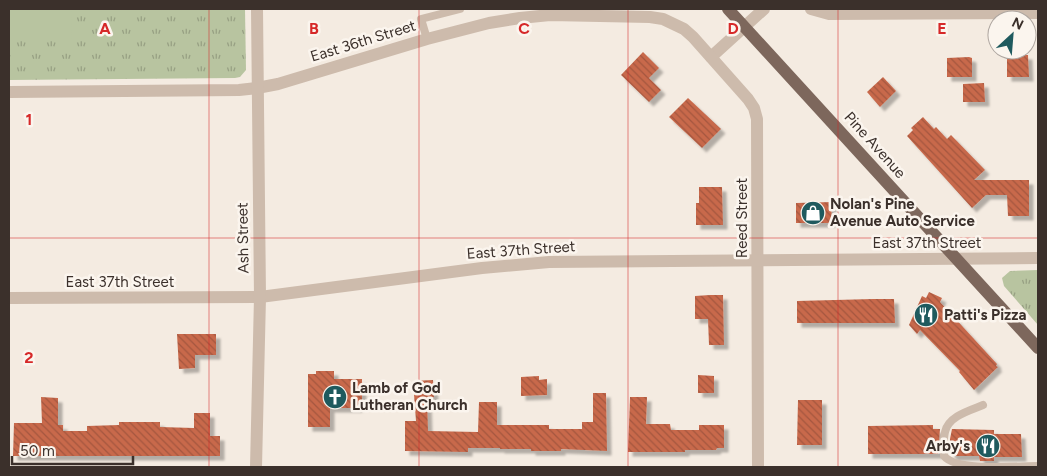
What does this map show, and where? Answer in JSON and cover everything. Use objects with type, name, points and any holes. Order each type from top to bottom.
[{"type":"main road","name":"Pine Avenue","points":[[728,9],[1038,348]]},
{"type":"street","name":"Ash Street","points":[[256,9],[260,297],[256,467]]},
{"type":"street","points":[[711,57],[764,9]]},
{"type":"street","points":[[811,9],[829,14],[1038,13]]},
{"type":"street","name":"East 36th Street","points":[[9,92],[258,88],[278,84],[427,39],[489,23],[550,16],[646,13],[684,29],[711,57]]},
{"type":"street","name":"Reed Street","points":[[711,57],[748,99],[754,108],[757,119],[758,467]]},
{"type":"street","name":"East 37th Street","points":[[9,298],[260,297],[473,269],[591,261],[1038,258]]},
{"type":"lane","points":[[427,39],[421,19],[460,9]]},
{"type":"lane","points":[[984,405],[960,415],[949,423],[945,430],[944,456],[948,461],[969,466],[1038,466]]},
{"type":"green space","points":[[9,9],[245,9],[246,70],[240,77],[235,78],[9,80]]},
{"type":"green space","points":[[9,9],[71,9],[72,39],[9,39]]},
{"type":"green space","points":[[1038,270],[1038,325],[1004,286],[1002,278],[1010,271]]},
{"type":"building","points":[[643,52],[659,68],[649,78],[661,90],[649,102],[621,75]]},
{"type":"building","points":[[947,58],[972,58],[972,77],[947,77]]},
{"type":"building","points":[[1007,60],[1028,60],[1029,77],[1007,77]]},
{"type":"building","points":[[883,77],[896,91],[880,107],[867,92]]},
{"type":"building","points":[[984,83],[985,102],[963,102],[963,84]]},
{"type":"building","points":[[688,98],[721,129],[702,148],[669,117]]},
{"type":"building","points":[[923,117],[947,139],[951,135],[985,170],[974,180],[1029,180],[1029,216],[1008,216],[1007,195],[986,195],[972,208],[907,136],[913,130],[911,128]]},
{"type":"building","points":[[699,187],[722,187],[723,225],[696,225],[696,203],[699,203]]},
{"type":"building","points":[[832,202],[831,223],[796,223],[796,203]]},
{"type":"building","points":[[929,292],[942,298],[940,302],[997,364],[996,366],[998,367],[974,390],[960,371],[920,330],[917,334],[909,325],[922,296],[926,298]]},
{"type":"building","points":[[723,295],[724,345],[709,345],[708,319],[695,319],[695,296]]},
{"type":"building","points":[[894,299],[895,323],[797,323],[797,301]]},
{"type":"building","points":[[177,334],[216,334],[216,355],[195,355],[195,368],[179,369]]},
{"type":"building","name":"Lamb of God Lutheran Church","points":[[316,371],[334,371],[334,379],[362,379],[362,404],[358,404],[358,408],[330,408],[330,427],[308,427],[308,374],[316,374]]},
{"type":"building","points":[[698,375],[714,376],[714,393],[698,393]]},
{"type":"building","points":[[539,376],[539,380],[547,379],[547,395],[521,396],[521,377]]},
{"type":"building","points":[[433,380],[434,397],[427,398],[428,431],[478,432],[479,402],[497,402],[497,425],[549,425],[549,429],[582,429],[582,422],[593,422],[593,393],[606,393],[607,451],[561,449],[561,451],[531,451],[531,449],[468,448],[468,452],[405,451],[405,421],[416,421],[413,381]]},
{"type":"building","points":[[41,397],[58,398],[58,425],[63,425],[63,431],[87,431],[87,426],[119,425],[119,422],[160,422],[160,427],[194,428],[194,413],[210,413],[210,436],[220,436],[220,456],[13,456],[14,423],[42,423]]},
{"type":"building","points":[[630,397],[647,397],[646,424],[670,424],[671,430],[699,430],[699,425],[724,425],[724,448],[717,448],[716,450],[685,450],[685,452],[628,452]]},
{"type":"building","points":[[798,400],[822,400],[822,445],[797,445]]},
{"type":"building","points":[[933,425],[933,429],[940,429],[938,454],[868,454],[868,426]]},
{"type":"building","points":[[952,429],[994,430],[994,434],[1021,434],[1022,457],[994,457],[994,461],[980,461],[979,456],[953,456],[950,453]]},
{"type":"place","name":"Nolan's Pine Avenue Auto Service","points":[[813,213]]},
{"type":"place","name":"Patti's Pizza","points":[[926,315]]},
{"type":"place","name":"Lamb of God Lutheran Church","points":[[335,397]]},
{"type":"place","name":"Arby's","points":[[988,446]]}]
